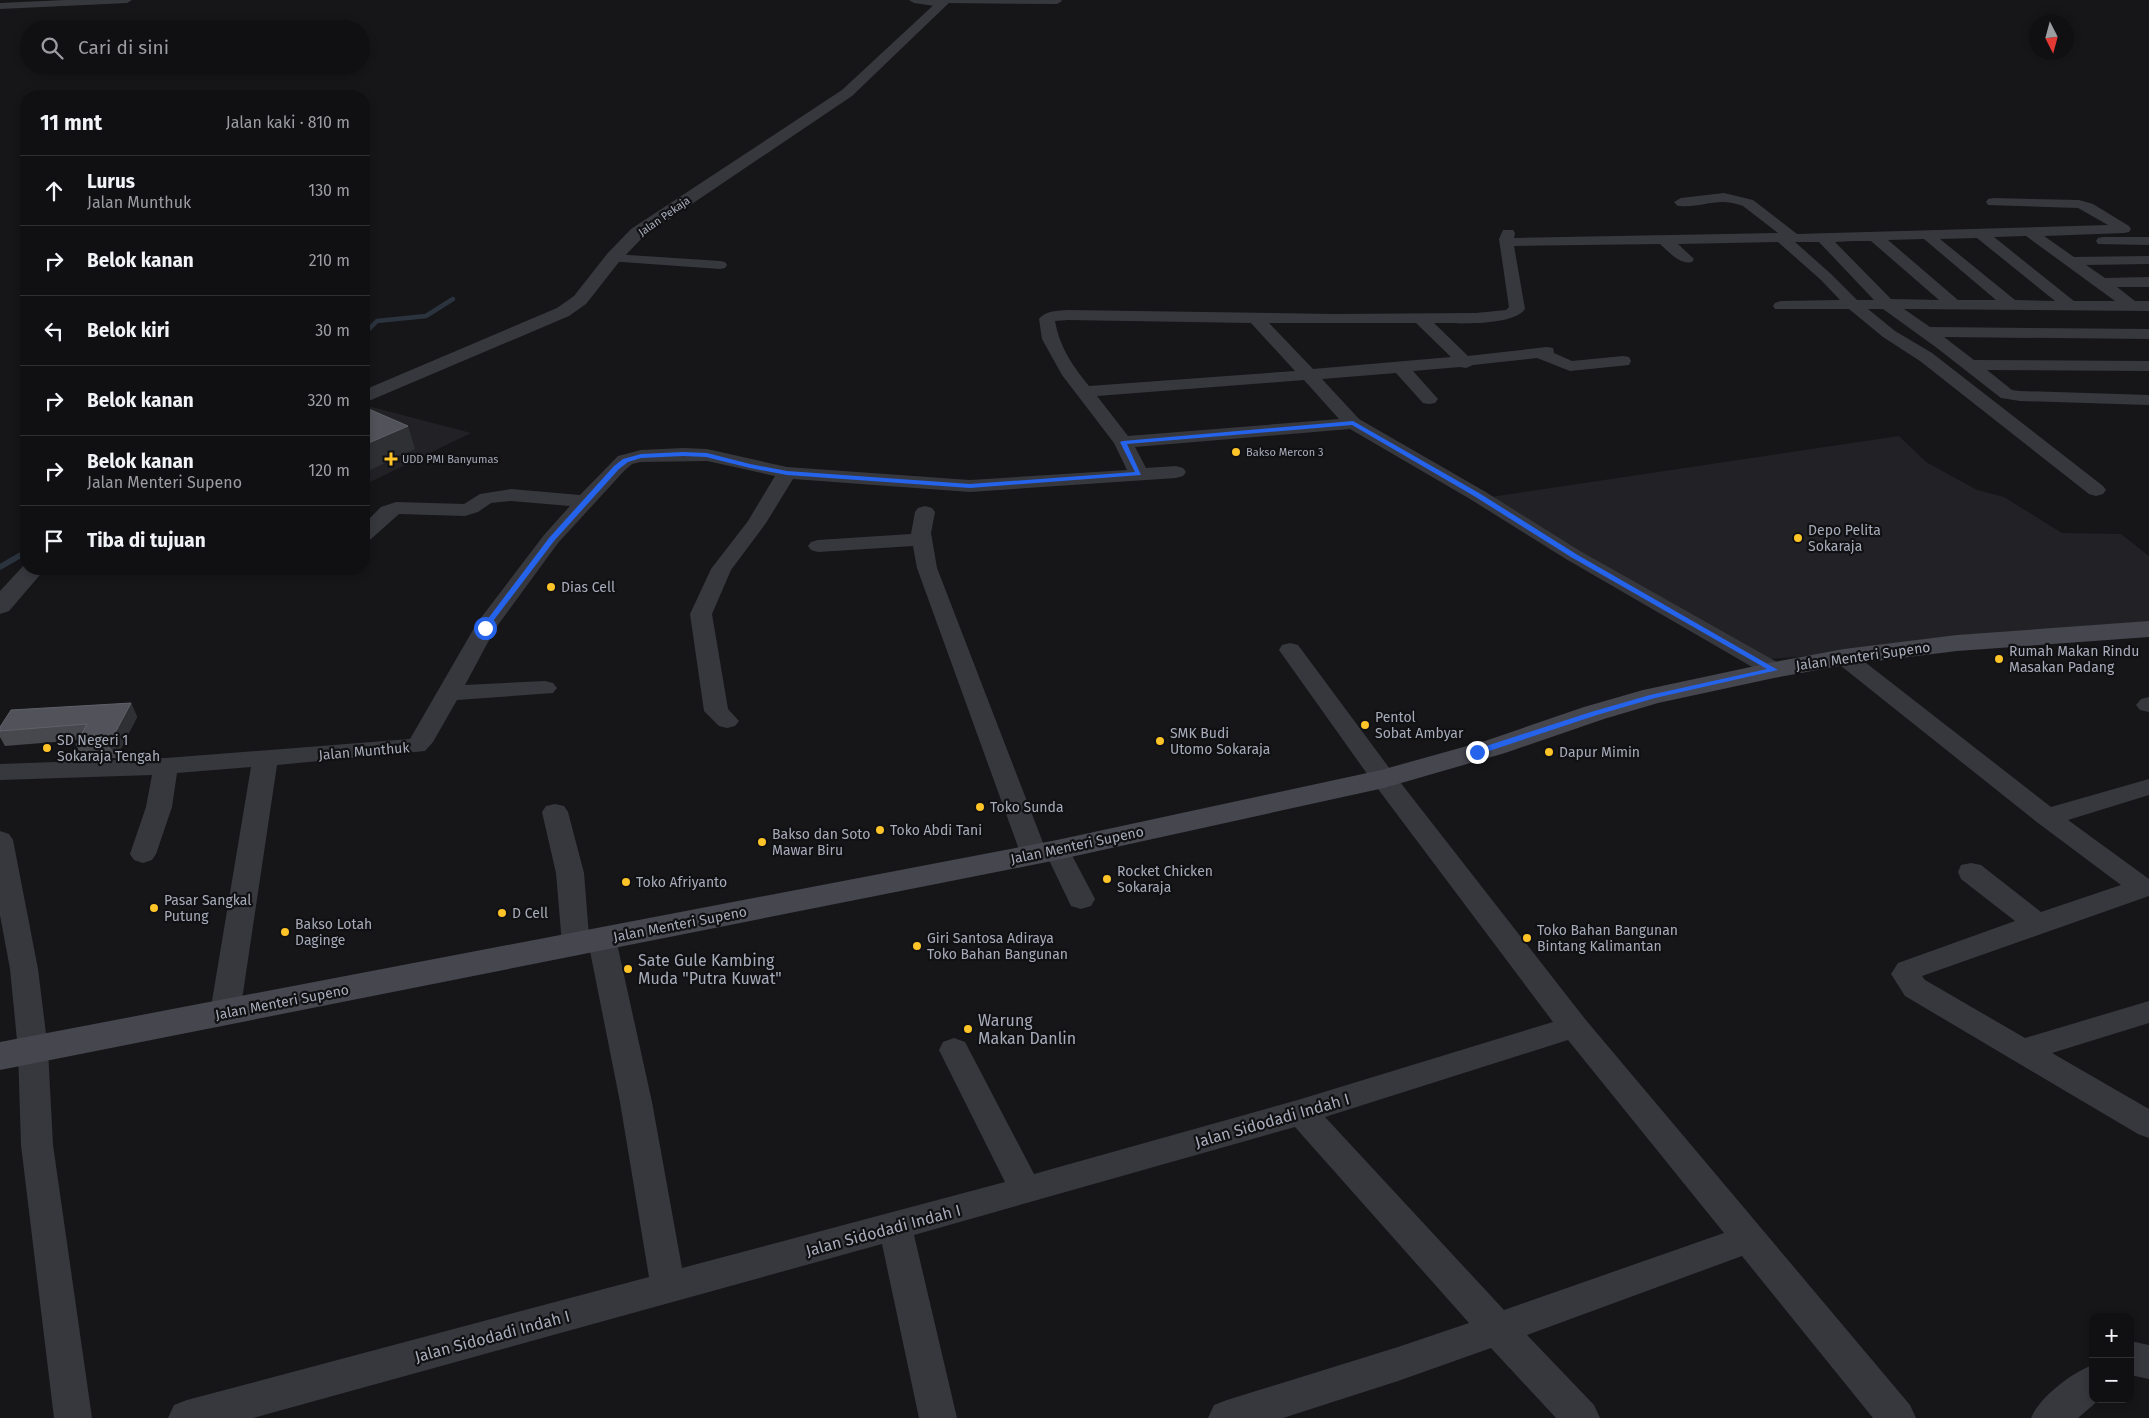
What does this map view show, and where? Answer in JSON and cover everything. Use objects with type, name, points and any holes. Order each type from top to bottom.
[{"type":"main road","name":"Jalan Menteri Supeno","points":[[0,1056],[1045,852],[1384,779],[1496,747],[1594,713],[1653,696],[1774,670],[1844,657],[1957,643],[2149,629]]},
{"type":"street","points":[[24,6],[33,0]]},
{"type":"street","points":[[0,6],[127,0]]},
{"type":"street","points":[[914,0],[1006,5],[1057,1]]},
{"type":"street","name":"Jalan Pekaja","points":[[370,394],[563,312],[580,300],[613,258],[637,233],[846,93],[945,1]]},
{"type":"street","points":[[1681,202],[1712,198],[1741,199],[1772,221],[1853,304],[1889,334],[1926,357],[2096,490]]},
{"type":"street","points":[[1993,202],[2081,204],[2146,241]]},
{"type":"street","points":[[2026,202],[2063,232]]},
{"type":"street","points":[[1754,222],[1772,221]]},
{"type":"street","points":[[2035,236],[2063,232],[2124,229]]},
{"type":"street","points":[[1139,474],[1123,442],[1074,380],[1050,339],[1047,319],[1054,316],[1476,318],[1514,312],[1517,308],[1508,238],[1664,240],[1822,238],[1979,232],[2146,241]]},
{"type":"street","points":[[1979,232],[2070,305]]},
{"type":"street","points":[[1926,234],[2012,306]]},
{"type":"street","points":[[1874,236],[1955,305]]},
{"type":"street","points":[[2035,236],[2131,306]]},
{"type":"street","points":[[1822,238],[1887,304],[1970,364],[2001,390],[2013,395],[2149,400]]},
{"type":"street","points":[[1664,240],[1687,259]]},
{"type":"street","points":[[613,258],[720,265]]},
{"type":"street","points":[[2071,261],[2149,260]]},
{"type":"street","points":[[2102,283],[2149,282]]},
{"type":"street","points":[[1781,306],[1853,304],[2149,306]]},
{"type":"street","points":[[1256,318],[1353,423],[1477,495],[1573,556],[1774,670]]},
{"type":"street","points":[[1420,318],[1466,363]]},
{"type":"street","points":[[1926,332],[2149,334]]},
{"type":"street","points":[[1085,392],[1231,379],[1309,376],[1466,363],[1543,353],[1570,366],[1623,361]]},
{"type":"street","points":[[1970,364],[2149,366]]},
{"type":"street","points":[[1401,368],[1429,399]]},
{"type":"street","points":[[1123,442],[1353,423]]},
{"type":"street","name":"Jalan Munthuk","points":[[0,772],[166,766],[416,746],[421,742],[485,628],[514,587],[551,539],[616,467],[625,460],[641,456],[707,455],[787,473],[970,486],[1176,472]]},
{"type":"street","points":[[727,721],[716,711],[701,614],[721,569],[756,522],[787,473]]},
{"type":"street","points":[[370,512],[388,511],[404,507],[469,510],[485,498],[495,497],[538,497],[586,502]]},
{"type":"street","points":[[370,529],[388,511]]},
{"type":"street","points":[[925,512],[922,539],[927,568],[1045,852],[1081,899]]},
{"type":"street","points":[[818,546],[922,539]]},
{"type":"street","points":[[0,606],[28,575]]},
{"type":"street","points":[[1290,650],[1384,779],[1574,1027],[1897,1418]]},
{"type":"street","points":[[1844,657],[2047,817],[2147,889]]},
{"type":"street","points":[[447,693],[545,688]]},
{"type":"street","points":[[225,1013],[266,759]]},
{"type":"street","points":[[143,854],[159,807],[166,766]]},
{"type":"street","points":[[2047,817],[2149,787]]},
{"type":"street","points":[[555,812],[570,873],[636,1102],[668,1288]]},
{"type":"street","points":[[0,840],[24,969],[33,1050],[37,1145],[73,1418]]},
{"type":"street","points":[[1971,872],[2037,924]]},
{"type":"street","points":[[2147,889],[2037,924],[1908,970],[1906,974],[1915,988],[2149,1125]]},
{"type":"street","points":[[2020,1051],[2149,1012]]},
{"type":"street","name":"Jalan Sidodadi Indah I","points":[[188,1418],[1026,1190],[1301,1112],[1574,1027]]},
{"type":"street","points":[[954,1050],[1026,1190]]},
{"type":"street","points":[[1301,1112],[1462,1288],[1495,1328],[1581,1418]]},
{"type":"street","points":[[895,1226],[938,1418]]},
{"type":"street","points":[[1227,1418],[1398,1364],[1495,1328],[1691,1261],[1748,1239]]},
{"type":"street","points":[[2134,1359],[2149,1362]]},
{"type":"street","points":[[2050,1418],[2089,1385]]},
{"type":"shaded area","name":"UDD PMI Banyumas","points":[[370,407],[471,433],[370,482]]},
{"type":"shaded area","name":"Depo Pelita Sokaraja","points":[[1899,436],[1926,462],[1977,490],[2004,497],[2062,533],[2121,534],[2149,556],[2149,630],[1769,659],[1484,498]]},
{"type":"building","points":[[370,410],[408,426],[370,442]]},
{"type":"building","points":[[131,703],[109,744],[76,745],[87,724],[0,731],[0,727],[11,710]]},
{"type":"waterway","points":[[370,328],[377,321],[426,316],[453,299]]},
{"type":"waterway","points":[[0,567],[20,555]]},
{"type":"place","name":"Bakso Mercon 3","points":[[1236,452]]},
{"type":"place","name":"UDD PMI Banyumas","points":[[391,459]]},
{"type":"place","name":"Depo Pelita Sokaraja","points":[[1798,538]]},
{"type":"place","name":"Dias Cell","points":[[551,587]]},
{"type":"place","name":"Rumah Makan Rindu Masakan Padang","points":[[1999,659]]},
{"type":"place","name":"Pentol Sobat Ambyar","points":[[1365,725]]},
{"type":"place","name":"SMK Budi Utomo Sokaraja","points":[[1160,741]]},
{"type":"place","name":"SD Negeri 1 Sokaraja Tengah","points":[[47,748]]},
{"type":"place","name":"Dapur Mimin","points":[[1549,752]]},
{"type":"place","name":"Toko Sunda","points":[[980,807]]},
{"type":"place","name":"Toko Abdi Tani","points":[[880,830]]},
{"type":"place","name":"Bakso dan Soto Mawar Biru","points":[[762,842]]},
{"type":"place","name":"Rocket Chicken Sokaraja","points":[[1107,879]]},
{"type":"place","name":"Toko Afriyanto","points":[[626,882]]},
{"type":"place","name":"Pasar Sangkal Putung","points":[[154,908]]},
{"type":"place","name":"D Cell","points":[[502,913]]},
{"type":"place","name":"Bakso Lotah Daginge","points":[[285,932]]},
{"type":"place","name":"Toko Bahan Bangunan Bintang Kalimantan","points":[[1527,938]]},
{"type":"place","name":"Giri Santosa Adiraya Toko Bahan Bangunan","points":[[917,946]]},
{"type":"place","name":"Sate Gule Kambing Muda \"Putra Kuwat\"","points":[[628,969]]},
{"type":"place","name":"Warung Makan Danlin","points":[[968,1029]]},
{"type":"route","points":[[485,628],[551,539],[616,467],[625,460],[641,456],[707,455],[787,473],[970,486],[1139,474],[1123,442],[1353,423],[1477,495],[1573,556],[1774,670],[1653,696],[1594,713],[1477,752]]}]
